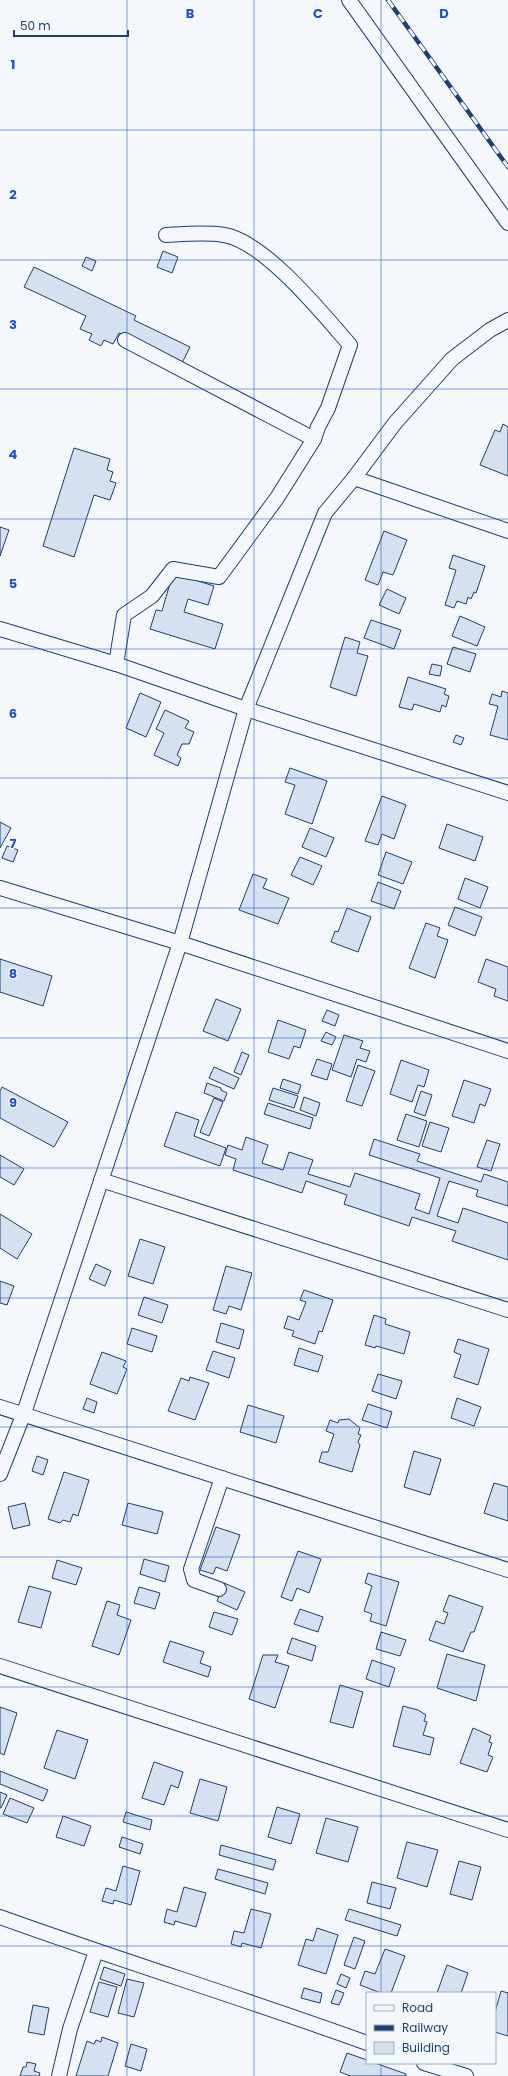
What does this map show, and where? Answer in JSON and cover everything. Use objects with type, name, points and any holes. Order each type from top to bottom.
[{"type":"street","points":[[349,0],[508,224]]},
{"type":"street","points":[[116,664],[124,615],[152,596],[173,569],[219,577],[277,498],[314,440],[318,427],[328,408],[350,345],[301,290],[252,247],[239,239],[208,233],[166,235]]},
{"type":"street","points":[[0,1474],[24,1413],[180,943],[246,709],[326,513],[395,423],[452,359],[490,330],[508,320]]},
{"type":"street","points":[[125,340],[314,440]]},
{"type":"street","points":[[354,478],[508,531]]},
{"type":"street","points":[[0,629],[116,664],[246,709],[508,794]]},
{"type":"street","points":[[0,888],[180,943],[508,1051]]},
{"type":"street","points":[[101,1180],[508,1310]]},
{"type":"street","points":[[0,1407],[24,1413],[508,1570]]},
{"type":"street","points":[[219,1589],[194,1580],[191,1569],[222,1478]]},
{"type":"street","points":[[0,1666],[508,1830]]},
{"type":"street","points":[[0,1917],[96,1951],[250,2001],[366,2043]]},
{"type":"street","points":[[59,2076],[70,2029],[96,1951]]},
{"type":"street","points":[[427,2064],[466,2076]]},
{"type":"building","points":[[163,251],[178,257],[172,273],[157,267]]},
{"type":"building","points":[[86,257],[96,261],[92,271],[82,266]]},
{"type":"building","points":[[34,267],[136,316],[134,320],[190,347],[182,363],[119,333],[113,344],[104,340],[101,346],[89,340],[92,334],[80,329],[86,316],[24,287]]},
{"type":"building","points":[[503,424],[508,427],[508,476],[480,465],[495,430],[500,432]]},
{"type":"building","points":[[74,448],[110,459],[107,470],[113,472],[110,481],[116,483],[110,500],[94,495],[74,557],[43,546]]},
{"type":"building","points":[[0,527],[9,530],[0,556]]},
{"type":"building","points":[[384,531],[407,540],[393,575],[383,572],[378,585],[365,580]]},
{"type":"building","points":[[453,555],[485,566],[476,593],[474,592],[471,599],[468,597],[466,604],[457,601],[454,608],[445,605],[456,570],[449,568]]},
{"type":"building","points":[[173,573],[214,586],[208,605],[188,599],[184,612],[223,624],[215,649],[150,629],[156,610],[162,611]]},
{"type":"building","points":[[387,589],[406,598],[399,614],[379,605]]},
{"type":"building","points":[[460,616],[485,627],[477,646],[452,636]]},
{"type":"building","points":[[371,620],[401,630],[394,649],[364,638]]},
{"type":"building","points":[[345,637],[360,642],[357,653],[368,656],[356,696],[330,687]]},
{"type":"building","points":[[453,647],[476,654],[470,672],[447,664]]},
{"type":"building","points":[[432,664],[442,666],[440,676],[429,674]]},
{"type":"building","points":[[408,677],[446,689],[444,694],[449,696],[446,707],[442,705],[440,712],[414,704],[412,710],[399,707]]},
{"type":"building","points":[[502,691],[508,693],[508,740],[490,735],[498,706],[489,704],[492,694],[501,697]]},
{"type":"building","points":[[140,693],[161,702],[146,737],[126,728]]},
{"type":"building","points":[[165,710],[189,721],[185,728],[194,732],[189,744],[182,744],[177,755],[181,758],[178,766],[154,755],[164,733],[156,729]]},
{"type":"building","points":[[456,735],[464,738],[461,745],[453,742]]},
{"type":"building","points":[[290,768],[327,781],[312,824],[285,814],[295,785],[285,782]]},
{"type":"building","points":[[382,796],[406,805],[394,839],[382,834],[378,845],[365,841]]},
{"type":"building","points":[[0,822],[11,828],[0,848]]},
{"type":"building","points":[[447,824],[483,837],[475,861],[439,848]]},
{"type":"building","points":[[310,828],[334,838],[326,857],[302,847]]},
{"type":"building","points":[[7,846],[18,850],[13,862],[2,858]]},
{"type":"building","points":[[386,852],[412,862],[403,884],[378,875]]},
{"type":"building","points":[[300,857],[322,866],[313,885],[291,875]]},
{"type":"building","points":[[253,874],[267,879],[263,888],[289,898],[278,924],[239,910]]},
{"type":"building","points":[[465,878],[488,887],[480,908],[458,899]]},
{"type":"building","points":[[378,882],[401,891],[394,909],[371,901]]},
{"type":"building","points":[[455,907],[482,917],[475,936],[448,925]]},
{"type":"building","points":[[347,908],[371,917],[358,952],[331,942],[335,931],[338,932]]},
{"type":"building","points":[[426,923],[440,928],[437,936],[448,940],[435,978],[409,968]]},
{"type":"building","points":[[0,959],[52,976],[43,1006],[0,992]]},
{"type":"building","points":[[486,959],[508,967],[508,1001],[494,996],[496,989],[478,982]]},
{"type":"building","points":[[216,999],[241,1009],[228,1041],[203,1031]]},
{"type":"building","points":[[327,1010],[339,1015],[335,1026],[322,1021]]},
{"type":"building","points":[[278,1020],[306,1030],[300,1048],[294,1046],[289,1059],[268,1052]]},
{"type":"building","points":[[326,1032],[336,1037],[332,1045],[321,1041]]},
{"type":"building","points":[[344,1035],[363,1041],[360,1048],[370,1051],[366,1062],[357,1059],[351,1077],[332,1070]]},
{"type":"building","points":[[242,1052],[249,1055],[241,1075],[234,1072]]},
{"type":"building","points":[[317,1059],[332,1064],[327,1080],[311,1075]]},
{"type":"building","points":[[401,1060],[429,1070],[424,1087],[418,1085],[412,1102],[390,1094]]},
{"type":"building","points":[[358,1065],[375,1071],[362,1106],[346,1101]]},
{"type":"building","points":[[214,1067],[239,1078],[234,1089],[209,1078]]},
{"type":"building","points":[[283,1079],[301,1085],[298,1094],[280,1088]]},
{"type":"building","points":[[464,1080],[491,1089],[485,1106],[480,1104],[474,1123],[452,1116]]},
{"type":"building","points":[[207,1083],[221,1088],[221,1090],[227,1093],[224,1101],[204,1093]]},
{"type":"building","points":[[2,1087],[68,1122],[54,1147],[0,1118],[0,1091]]},
{"type":"building","points":[[273,1088],[298,1096],[294,1108],[269,1100]]},
{"type":"building","points":[[421,1091],[432,1095],[425,1116],[414,1112]]},
{"type":"building","points":[[304,1097],[320,1103],[316,1116],[300,1110]]},
{"type":"building","points":[[214,1098],[223,1102],[209,1136],[200,1132]]},
{"type":"building","points":[[268,1103],[313,1118],[310,1129],[264,1114]]},
{"type":"building","points":[[176,1112],[199,1120],[194,1136],[226,1148],[220,1166],[164,1146]]},
{"type":"building","points":[[406,1114],[427,1121],[419,1147],[397,1140]]},
{"type":"building","points":[[430,1122],[449,1128],[441,1152],[422,1146]]},
{"type":"building","points":[[246,1137],[268,1145],[262,1163],[283,1170],[289,1152],[313,1160],[308,1174],[350,1187],[355,1173],[420,1194],[415,1209],[429,1214],[440,1178],[369,1155],[374,1139],[420,1154],[417,1161],[481,1182],[484,1174],[508,1182],[508,1206],[476,1196],[478,1190],[449,1181],[437,1216],[458,1223],[463,1208],[508,1223],[508,1260],[452,1241],[456,1231],[412,1217],[409,1226],[344,1204],[347,1195],[306,1181],[302,1193],[233,1170],[236,1159],[225,1155],[228,1145],[242,1150]]},
{"type":"building","points":[[487,1140],[500,1144],[491,1171],[477,1167]]},
{"type":"building","points":[[0,1155],[24,1169],[14,1185],[0,1177]]},
{"type":"building","points":[[0,1214],[32,1234],[17,1259],[0,1248]]},
{"type":"building","points":[[140,1239],[165,1247],[153,1284],[128,1276]]},
{"type":"building","points":[[96,1264],[111,1271],[105,1286],[89,1279]]},
{"type":"building","points":[[226,1266],[252,1273],[241,1310],[229,1306],[226,1314],[213,1310]]},
{"type":"building","points":[[0,1281],[14,1286],[7,1305],[0,1303]]},
{"type":"building","points":[[304,1290],[333,1300],[322,1332],[319,1331],[315,1344],[292,1336],[294,1331],[284,1328],[288,1316],[299,1320],[306,1302],[300,1300]]},
{"type":"building","points":[[144,1297],[168,1305],[162,1323],[138,1315]]},
{"type":"building","points":[[374,1315],[386,1319],[385,1324],[410,1332],[404,1354],[376,1346],[375,1348],[365,1345]]},
{"type":"building","points":[[221,1323],[244,1330],[239,1349],[216,1342]]},
{"type":"building","points":[[132,1328],[157,1336],[152,1352],[127,1344]]},
{"type":"building","points":[[458,1339],[489,1349],[478,1385],[454,1377],[461,1355],[454,1352]]},
{"type":"building","points":[[299,1348],[323,1356],[318,1372],[294,1365]]},
{"type":"building","points":[[213,1351],[235,1358],[229,1378],[206,1370]]},
{"type":"building","points":[[102,1352],[126,1361],[123,1367],[127,1369],[117,1394],[90,1384]]},
{"type":"building","points":[[378,1374],[402,1381],[396,1399],[372,1391]]},
{"type":"building","points":[[190,1377],[209,1383],[195,1420],[168,1411],[181,1378],[189,1381]]},
{"type":"building","points":[[87,1398],[97,1402],[94,1413],[83,1409]]},
{"type":"building","points":[[457,1398],[481,1407],[474,1426],[451,1418]]},
{"type":"building","points":[[368,1404],[392,1412],[387,1428],[362,1420]]},
{"type":"building","points":[[248,1405],[284,1416],[276,1443],[240,1432]]},
{"type":"building","points":[[349,1419],[360,1428],[358,1434],[361,1435],[358,1442],[360,1445],[352,1472],[319,1462],[322,1452],[328,1452],[334,1434],[326,1431],[330,1420],[338,1423],[339,1420]]},
{"type":"building","points":[[414,1451],[441,1459],[430,1495],[404,1487]]},
{"type":"building","points":[[37,1456],[48,1460],[43,1475],[32,1471]]},
{"type":"building","points":[[64,1472],[89,1480],[78,1516],[73,1514],[70,1522],[63,1520],[60,1523],[48,1519]]},
{"type":"building","points":[[494,1483],[508,1487],[508,1521],[484,1513]]},
{"type":"building","points":[[25,1503],[30,1525],[13,1529],[8,1507]]},
{"type":"building","points":[[128,1503],[163,1512],[157,1534],[122,1525]]},
{"type":"building","points":[[216,1527],[240,1535],[227,1571],[216,1567],[213,1574],[200,1570]]},
{"type":"building","points":[[298,1551],[321,1559],[309,1593],[297,1588],[292,1601],[281,1597]]},
{"type":"building","points":[[144,1559],[169,1566],[165,1582],[140,1574]]},
{"type":"building","points":[[57,1560],[82,1568],[76,1585],[52,1578]]},
{"type":"building","points":[[368,1573],[399,1582],[386,1626],[370,1621],[372,1614],[364,1611],[372,1586],[365,1583]]},
{"type":"building","points":[[224,1583],[245,1592],[237,1610],[217,1601]]},
{"type":"building","points":[[29,1586],[51,1592],[41,1628],[18,1622]]},
{"type":"building","points":[[139,1587],[160,1593],[155,1609],[134,1603]]},
{"type":"building","points":[[449,1595],[483,1607],[474,1632],[471,1632],[463,1652],[429,1640],[436,1621],[444,1624],[448,1613],[443,1611]]},
{"type":"building","points":[[107,1601],[120,1605],[117,1615],[131,1620],[119,1655],[92,1646]]},
{"type":"building","points":[[300,1609],[323,1617],[318,1632],[294,1624]]},
{"type":"building","points":[[214,1612],[238,1619],[232,1635],[209,1627]]},
{"type":"building","points":[[381,1632],[406,1640],[400,1656],[376,1649]]},
{"type":"building","points":[[292,1638],[316,1646],[312,1661],[287,1653]]},
{"type":"building","points":[[170,1641],[204,1652],[200,1663],[211,1667],[208,1677],[163,1662]]},
{"type":"building","points":[[447,1654],[485,1665],[476,1701],[437,1688]]},
{"type":"building","points":[[263,1655],[278,1655],[275,1662],[289,1666],[275,1708],[249,1699]]},
{"type":"building","points":[[372,1660],[395,1668],[389,1687],[366,1679]]},
{"type":"building","points":[[340,1685],[363,1692],[353,1728],[330,1722]]},
{"type":"building","points":[[403,1706],[418,1710],[426,1715],[424,1721],[427,1722],[423,1735],[434,1738],[430,1755],[393,1746]]},
{"type":"building","points":[[0,1707],[17,1713],[4,1755],[0,1753]]},
{"type":"building","points":[[473,1728],[491,1736],[489,1742],[492,1743],[488,1755],[493,1757],[487,1772],[460,1763]]},
{"type":"building","points":[[57,1730],[88,1740],[75,1779],[44,1768]]},
{"type":"building","points":[[154,1762],[183,1772],[178,1788],[171,1785],[164,1805],[142,1798]]},
{"type":"building","points":[[0,1771],[48,1790],[43,1801],[0,1784]]},
{"type":"building","points":[[200,1779],[227,1787],[218,1821],[190,1813]]},
{"type":"building","points":[[0,1792],[7,1795],[1,1808],[0,1808]]},
{"type":"building","points":[[10,1798],[34,1808],[27,1823],[3,1814]]},
{"type":"building","points":[[277,1807],[300,1814],[291,1844],[268,1837]]},
{"type":"building","points":[[126,1812],[152,1820],[150,1830],[123,1822]]},
{"type":"building","points":[[63,1816],[91,1826],[84,1846],[56,1837]]},
{"type":"building","points":[[326,1818],[358,1827],[348,1862],[316,1853]]},
{"type":"building","points":[[122,1837],[143,1844],[140,1854],[119,1847]]},
{"type":"building","points":[[407,1842],[438,1850],[427,1887],[397,1878]]},
{"type":"building","points":[[221,1845],[276,1860],[273,1870],[219,1855]]},
{"type":"building","points":[[459,1861],[481,1867],[472,1900],[450,1894]]},
{"type":"building","points":[[123,1866],[140,1871],[131,1905],[114,1900],[113,1904],[102,1901],[106,1888],[116,1891]]},
{"type":"building","points":[[218,1869],[268,1883],[265,1894],[215,1879]]},
{"type":"building","points":[[372,1882],[396,1888],[390,1909],[367,1903]]},
{"type":"building","points":[[184,1887],[206,1893],[196,1927],[175,1921],[174,1925],[164,1922],[167,1909],[177,1912]]},
{"type":"building","points":[[251,1909],[271,1914],[261,1948],[242,1943],[241,1947],[231,1944],[234,1931],[244,1933]]},
{"type":"building","points":[[349,1909],[401,1925],[397,1936],[345,1920]]},
{"type":"building","points":[[317,1928],[338,1935],[326,1974],[298,1965],[306,1939],[313,1941]]},
{"type":"building","points":[[354,1937],[365,1941],[355,1969],[344,1965]]},
{"type":"building","points":[[385,1949],[405,1956],[391,1992],[378,1992],[360,1985],[365,1971],[375,1974]]},
{"type":"building","points":[[447,1965],[468,1973],[461,1992],[437,1992]]},
{"type":"building","points":[[104,1967],[125,1974],[121,1986],[100,1979]]},
{"type":"building","points":[[341,1974],[350,1978],[346,1988],[337,1984]]},
{"type":"building","points":[[127,1979],[144,1983],[134,2017],[118,2013]]},
{"type":"building","points":[[99,1982],[117,1987],[108,2017],[90,2012]]},
{"type":"building","points":[[304,1988],[322,1993],[320,2003],[301,1998]]},
{"type":"building","points":[[336,1990],[344,1993],[339,2005],[331,2003]]},
{"type":"building","points":[[501,1991],[508,1993],[508,2036],[496,2032],[496,2008]]},
{"type":"building","points":[[33,2005],[49,2008],[44,2035],[28,2032]]},
{"type":"building","points":[[102,2037],[118,2043],[108,2076],[76,2076],[87,2041],[94,2044],[96,2040],[101,2042]]},
{"type":"building","points":[[131,2044],[147,2049],[141,2071],[125,2066]]},
{"type":"building","points":[[347,2053],[366,2060],[366,2064],[378,2064],[406,2074],[406,2076],[350,2076],[340,2072]]},
{"type":"building","points":[[27,2062],[36,2064],[34,2071],[40,2073],[39,2076],[20,2076],[23,2067],[26,2067]]},
{"type":"railway","points":[[388,0],[508,167]]}]
